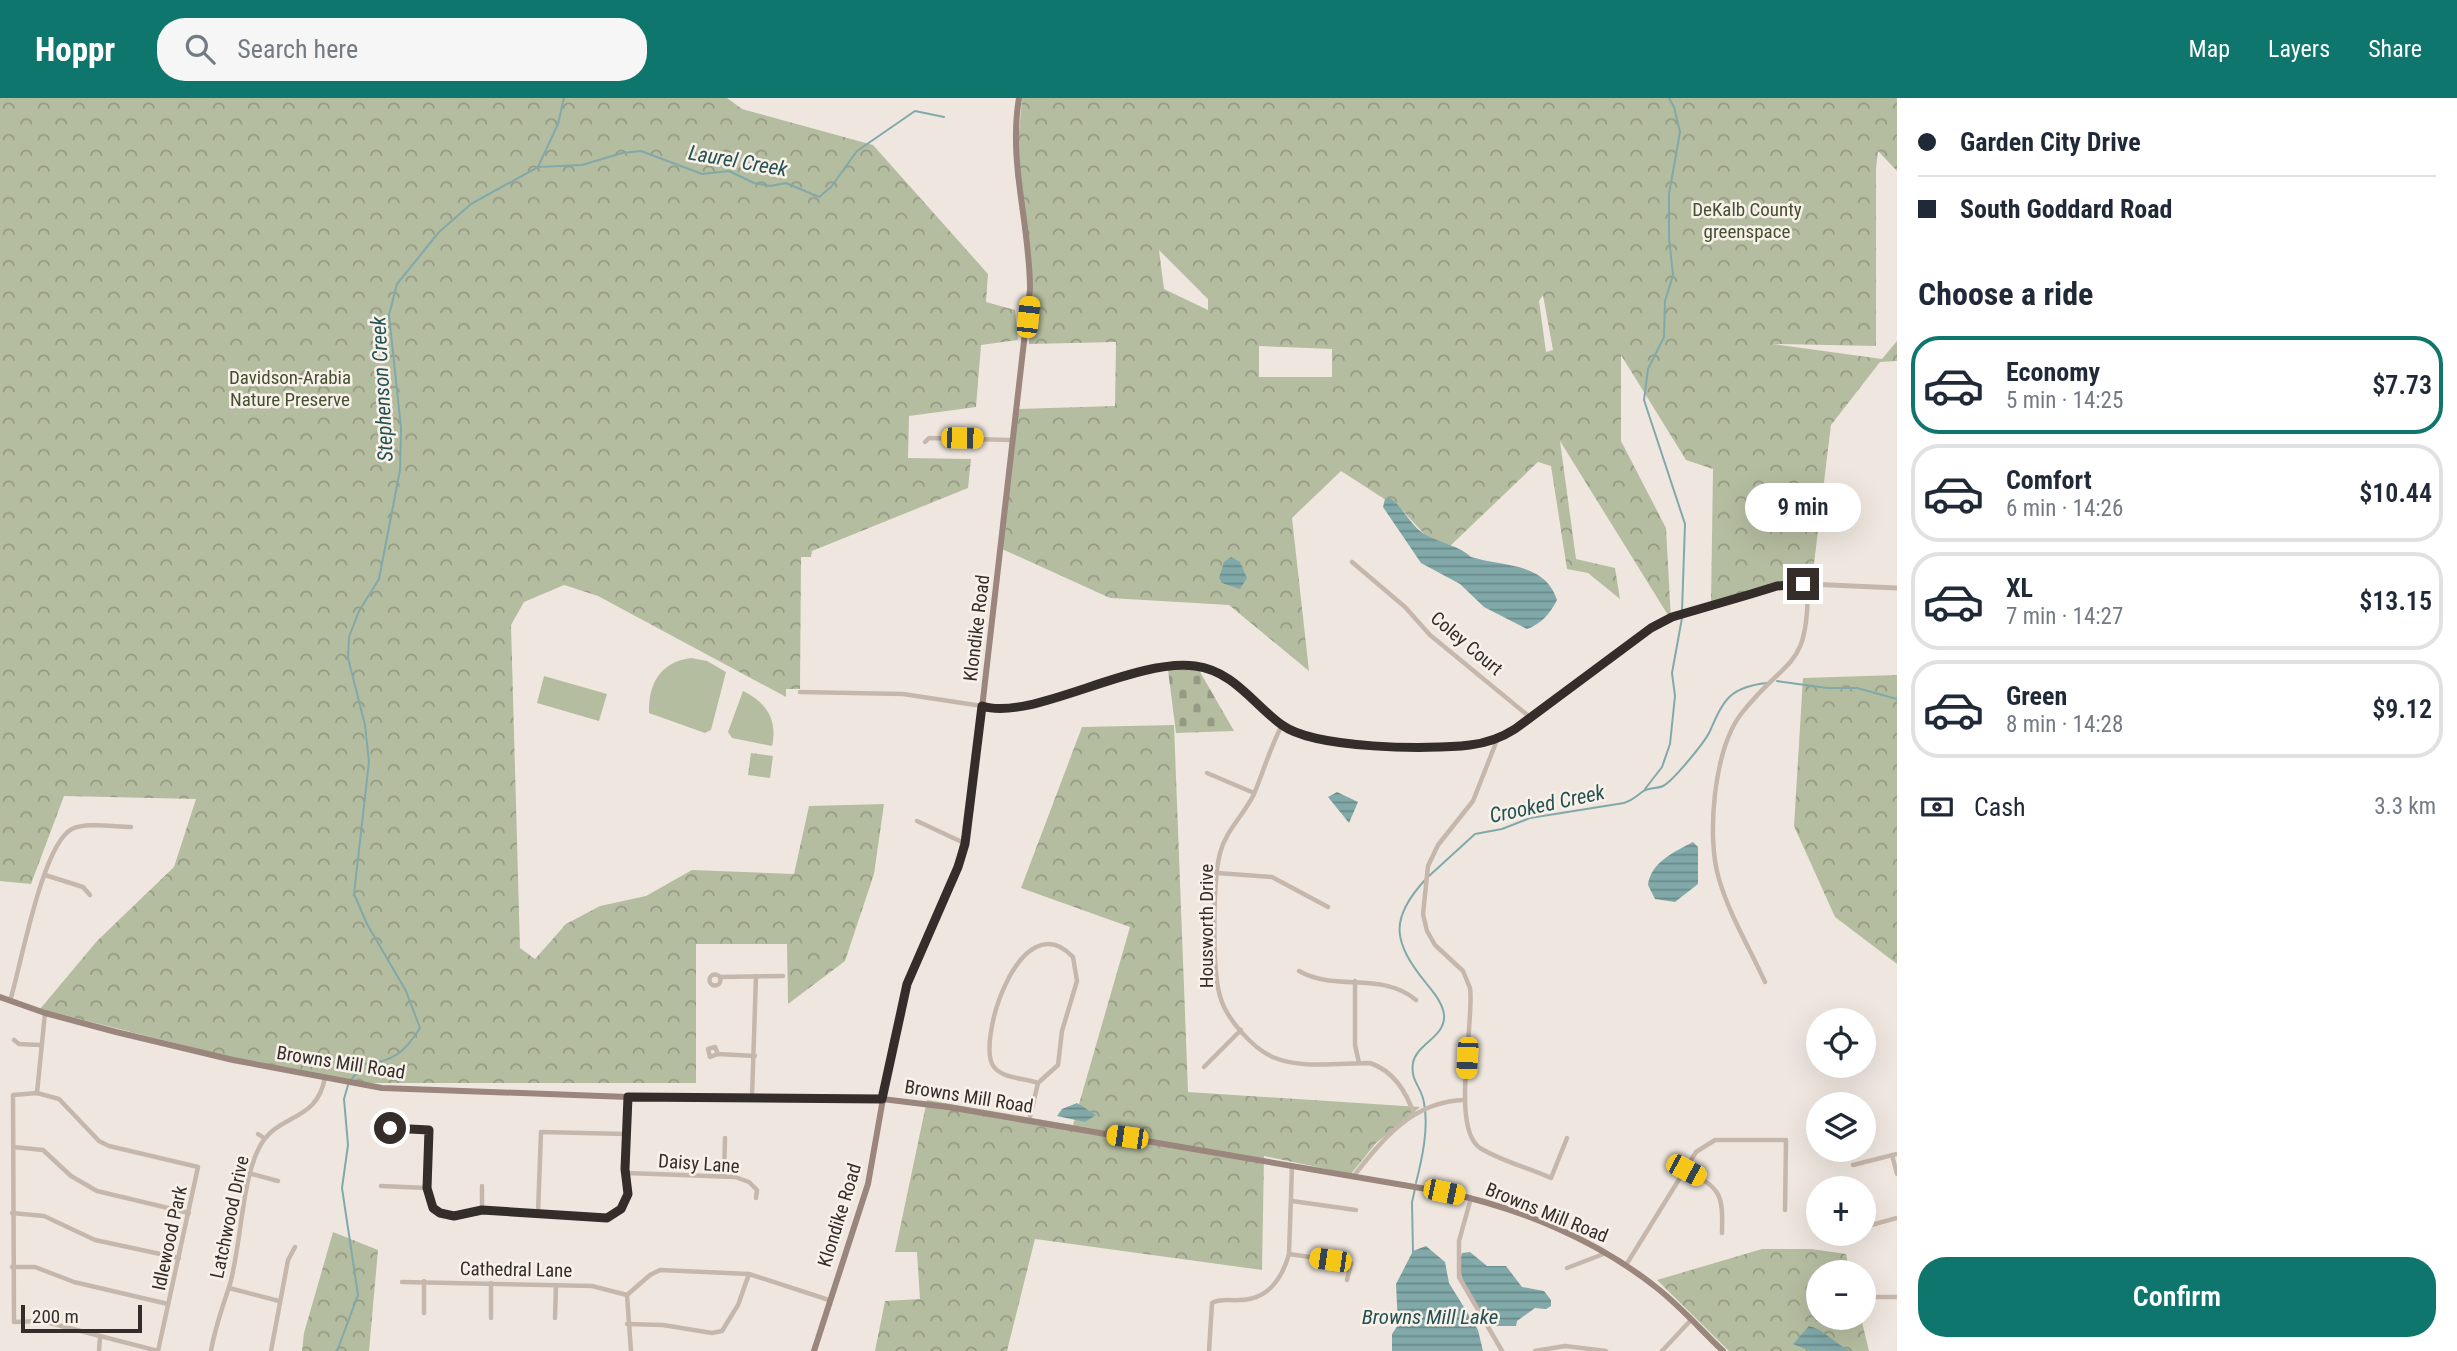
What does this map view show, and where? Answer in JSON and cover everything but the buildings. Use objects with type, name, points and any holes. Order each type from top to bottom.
[{"type":"main road","name":"Klondike Road","points":[[814,1351],[868,1184],[882,1099],[907,984],[958,867],[965,844],[1030,289],[1028,242],[1015,165],[1015,119],[1019,98]]},
{"type":"main road","name":"Browns Mill Road","points":[[0,997],[45,1013],[222,1057],[382,1088],[628,1097],[882,1099],[1292,1165],[1471,1198],[1521,1214],[1626,1265],[1659,1290],[1723,1351]]},
{"type":"street","points":[[925,442],[929,438],[1011,440]]},
{"type":"street","name":"Coley Court","points":[[1352,562],[1405,607],[1430,635],[1521,706],[1531,718]]},
{"type":"street","points":[[800,692],[903,694],[1006,709],[1030,705],[1105,680],[1169,667],[1195,666],[1228,678],[1282,725],[1325,742],[1458,746],[1497,740],[1531,718],[1634,639],[1672,617],[1777,586],[1808,584],[1897,588]]},
{"type":"street","points":[[1765,982],[1719,880],[1714,833],[1720,767],[1729,734],[1741,714],[1789,667],[1802,647],[1807,624],[1808,584]]},
{"type":"street","name":"Housworth Drive","points":[[1282,725],[1267,752],[1254,793],[1225,838],[1217,873],[1217,985],[1226,1010],[1241,1030],[1263,1051],[1281,1060],[1370,1063],[1388,1071],[1406,1095],[1414,1114]]},
{"type":"street","points":[[1497,740],[1473,801],[1437,845],[1429,860],[1423,908],[1429,936],[1463,971],[1470,988],[1465,1100],[1469,1131],[1480,1148],[1551,1178],[1567,1138]]},
{"type":"street","points":[[1207,773],[1254,793]]},
{"type":"street","points":[[917,821],[965,844]]},
{"type":"street","points":[[10,1001],[45,875],[61,836],[75,827],[131,827]]},
{"type":"street","points":[[1217,873],[1262,874],[1272,877],[1328,907]]},
{"type":"street","points":[[45,875],[83,887],[90,895]]},
{"type":"street","points":[[1029,1122],[1038,1083],[1058,1065],[1062,1031],[1077,981],[1073,957],[1062,948],[1035,946],[1023,954],[994,1016],[988,1047],[988,1062],[1005,1074],[1038,1083]]},
{"type":"street","points":[[1299,971],[1324,981],[1355,981],[1393,986],[1416,1000]]},
{"type":"street","points":[[752,1097],[756,976]]},
{"type":"street","points":[[720,977],[783,976]]},
{"type":"street","points":[[1355,981],[1355,1045],[1359,1063]]},
{"type":"street","points":[[37,1093],[45,1013]]},
{"type":"street","points":[[1204,1066],[1241,1030]]},
{"type":"street","points":[[14,1040],[19,1044],[40,1045]]},
{"type":"street","points":[[718,1054],[755,1056]]},
{"type":"street","name":"Latchwood Drive","points":[[211,1351],[215,1328],[229,1288],[257,1151],[274,1127],[309,1111],[318,1100],[326,1077]]},
{"type":"street","name":"Idlewood Park","points":[[37,1093],[59,1099],[99,1141],[109,1146],[200,1164],[158,1351],[42,1321],[14,1322],[13,1147],[13,1095],[37,1093]]},
{"type":"street","points":[[433,1208],[454,1216],[482,1210],[538,1213],[546,1216],[612,1216],[626,1200],[628,1097]]},
{"type":"street","points":[[1352,1178],[1393,1128],[1438,1103],[1465,1100]]},
{"type":"street","points":[[390,1128],[429,1130],[427,1188],[433,1208]]},
{"type":"street","points":[[538,1213],[541,1132],[626,1134]]},
{"type":"street","points":[[258,1134],[264,1138]]},
{"type":"street","points":[[724,1176],[725,1138]]},
{"type":"street","points":[[1626,1265],[1701,1146],[1715,1140],[1786,1140],[1785,1210]]},
{"type":"street","points":[[13,1147],[43,1150],[71,1176],[97,1191],[189,1213]]},
{"type":"street","points":[[1853,1165],[1895,1154],[1897,1174]]},
{"type":"street","points":[[1209,1351],[1212,1303],[1219,1300],[1245,1300],[1262,1295],[1281,1276],[1289,1254],[1292,1165]]},
{"type":"street","points":[[1686,1170],[1713,1185],[1720,1194],[1722,1233]]},
{"type":"street","name":"Daisy Lane","points":[[626,1173],[739,1177],[757,1190],[757,1198]]},
{"type":"street","points":[[252,1174],[278,1181]]},
{"type":"street","points":[[382,1186],[427,1188]]},
{"type":"street","points":[[482,1186],[482,1210]]},
{"type":"street","points":[[1471,1198],[1459,1241],[1459,1277],[1502,1351]]},
{"type":"street","points":[[1292,1201],[1356,1210]]},
{"type":"street","points":[[428,1212],[433,1208]]},
{"type":"street","points":[[12,1213],[44,1216],[95,1240],[179,1258]]},
{"type":"street","points":[[1876,1224],[1897,1218]]},
{"type":"street","points":[[271,1351],[288,1260],[295,1247]]},
{"type":"street","points":[[1567,1268],[1606,1253]]},
{"type":"street","points":[[1289,1254],[1351,1263],[1347,1280]]},
{"type":"street","points":[[12,1267],[35,1267],[74,1282],[168,1304]]},
{"type":"street","points":[[631,1351],[627,1295],[650,1275],[670,1269],[749,1274],[829,1300]]},
{"type":"street","points":[[627,1324],[663,1325],[712,1333],[722,1331],[738,1305],[749,1274]]},
{"type":"street","points":[[424,1281],[424,1313]]},
{"type":"street","name":"Cathedral Lane","points":[[402,1282],[598,1286],[627,1295]]},
{"type":"street","points":[[491,1283],[491,1318]]},
{"type":"street","points":[[555,1318],[556,1286]]},
{"type":"street","points":[[229,1288],[279,1301]]},
{"type":"street","points":[[1876,1297],[1897,1297]]},
{"type":"street","points":[[1662,1351],[1691,1320]]},
{"type":"street","points":[[99,1351],[100,1337]]},
{"type":"street","points":[[1535,1351],[1565,1346],[1606,1351]]},
{"type":"green space","name":"Davidson-Arabia Nature Preserve","points":[[0,98],[727,98],[742,109],[873,145],[988,274],[986,302],[1015,310],[1018,340],[981,345],[976,407],[909,416],[908,458],[971,459],[968,488],[812,551],[811,557],[801,557],[800,689],[786,689],[786,697],[598,596],[564,585],[524,602],[511,625],[520,948],[535,959],[566,924],[600,906],[646,896],[692,870],[794,874],[809,806],[884,804],[874,874],[845,961],[788,1004],[787,944],[696,944],[696,1083],[356,1083],[254,1063],[40,1009],[97,941],[174,867],[196,799],[64,796],[31,884],[0,881]]},
{"type":"green space","name":"DeKalb County greenspace","points":[[1022,98],[1897,98],[1897,171],[1878,151],[1876,169],[1876,346],[1772,344],[1882,359],[1897,341],[1897,361],[1880,362],[1831,425],[1812,580],[1781,584],[1711,605],[1713,469],[1686,460],[1621,355],[1621,441],[1666,528],[1671,620],[1560,441],[1576,559],[1615,568],[1620,599],[1588,573],[1567,569],[1551,466],[1538,462],[1449,547],[1428,538],[1403,511],[1341,471],[1292,518],[1309,671],[1229,605],[1110,598],[1002,549],[1018,409],[1115,406],[1116,342],[1029,344],[1029,247],[1015,175]],"holes":[[[1159,250],[1208,299],[1208,310],[1164,289]],[[1543,295],[1553,350],[1546,352],[1539,301]],[[1259,346],[1332,349],[1332,377],[1259,377]]]},
{"type":"green space","points":[[691,658],[707,661],[726,672],[711,730],[705,733],[649,713],[651,693],[658,676],[671,664]]},
{"type":"green space","points":[[1168,670],[1199,670],[1234,731],[1176,733]]},
{"type":"green space","points":[[1897,675],[1897,964],[1835,917],[1794,826],[1803,678]]},
{"type":"green space","points":[[544,676],[607,694],[599,721],[537,703]]},
{"type":"green space","points":[[743,691],[764,706],[772,720],[772,746],[732,738],[728,732]]},
{"type":"green space","points":[[1174,725],[1188,1092],[1420,1107],[1376,1143],[1351,1174],[1264,1156],[1262,1270],[1035,1239],[1007,1351],[875,1351],[885,1301],[920,1299],[917,1252],[895,1252],[927,1100],[1073,1125],[1130,927],[1021,888],[1082,727]]},
{"type":"green space","points":[[751,753],[773,756],[770,778],[748,775]]},
{"type":"green space","points":[[333,1232],[378,1250],[369,1351],[302,1351],[304,1333]]},
{"type":"green space","points":[[1762,1249],[1811,1249],[1846,1254],[1847,1260],[1806,1260],[1806,1330],[1864,1330],[1869,1351],[1729,1351],[1657,1280]]},
{"type":"water","points":[[1390,498],[1426,535],[1471,557],[1533,572],[1551,588],[1557,600],[1551,610],[1541,621],[1527,629],[1484,607],[1460,584],[1421,563],[1383,507],[1385,499]]},
{"type":"water","points":[[1231,557],[1240,562],[1247,578],[1240,589],[1222,583],[1219,578],[1224,562]]},
{"type":"water","points":[[1337,792],[1358,802],[1349,823],[1328,797]]},
{"type":"water","points":[[1693,842],[1698,847],[1698,884],[1675,902],[1655,899],[1648,885],[1654,870],[1665,859]]},
{"type":"water","points":[[1077,1103],[1096,1115],[1085,1122],[1057,1116],[1062,1109]]},
{"type":"water","name":"Browns Mill Lake","points":[[1426,1246],[1445,1262],[1449,1283],[1478,1330],[1483,1351],[1392,1351],[1392,1334],[1398,1325],[1396,1284],[1413,1251]]},
{"type":"water","points":[[1470,1252],[1487,1266],[1506,1266],[1522,1287],[1544,1291],[1551,1300],[1551,1306],[1546,1309],[1535,1308],[1517,1321],[1516,1326],[1492,1326],[1463,1283],[1460,1263],[1462,1253]]},
{"type":"water","points":[[1806,1329],[1820,1330],[1851,1351],[1810,1351],[1793,1344]]},
{"type":"waterway","name":"Stephenson Creek","points":[[351,1080],[364,1064],[383,1061],[397,1054],[420,1028],[406,991],[367,924],[354,894],[369,762],[365,725],[348,658],[349,637],[359,611],[379,579],[400,470],[401,428],[389,315],[397,284],[439,232],[471,204],[538,167],[558,124],[564,98]]},
{"type":"waterway","points":[[1669,98],[1680,132],[1669,194],[1669,238],[1673,275],[1665,301],[1664,337],[1648,369],[1644,400],[1685,524],[1682,611]]},
{"type":"waterway","name":"Laurel Creek","points":[[539,167],[582,165],[622,153],[641,151],[702,174],[729,171],[754,183],[770,186],[786,183],[819,197],[831,187],[857,151],[915,111],[944,117]]},
{"type":"waterway","points":[[1645,789],[1662,767],[1670,744],[1675,696],[1672,673],[1682,618]]},
{"type":"waterway","name":"Crooked Creek","points":[[1777,681],[1827,688],[1857,688],[1897,699]]},
{"type":"waterway","name":"Crooked Creek","points":[[1429,876],[1475,834],[1502,829],[1530,818],[1624,803],[1644,790],[1663,786],[1702,744],[1730,696],[1744,688],[1767,683]]},
{"type":"waterway","name":"Crooked Creek","points":[[1416,1183],[1426,1123],[1423,1097],[1413,1075],[1413,1063],[1415,1056],[1440,1029],[1444,1015],[1437,998],[1407,956],[1400,932],[1405,907],[1425,880]]},
{"type":"waterway","name":"Stephenson Creek","points":[[337,1351],[358,1295],[342,1188],[348,1145],[344,1099],[348,1085]]},
{"type":"waterway","name":"Crooked Creek","points":[[1413,1253],[1412,1202],[1415,1189]]},
{"type":"route","points":[[390,1128],[429,1130],[428,1198],[433,1208],[440,1213],[460,1216],[482,1210],[530,1212],[541,1216],[607,1218],[621,1209],[628,1194],[625,1169],[628,1097],[882,1099],[907,984],[958,867],[965,844],[982,706],[1006,709],[1030,705],[1105,680],[1169,667],[1195,666],[1228,678],[1282,725],[1310,738],[1325,742],[1411,746],[1470,745],[1497,740],[1515,729],[1634,639],[1672,617],[1777,586],[1803,584]]}]
